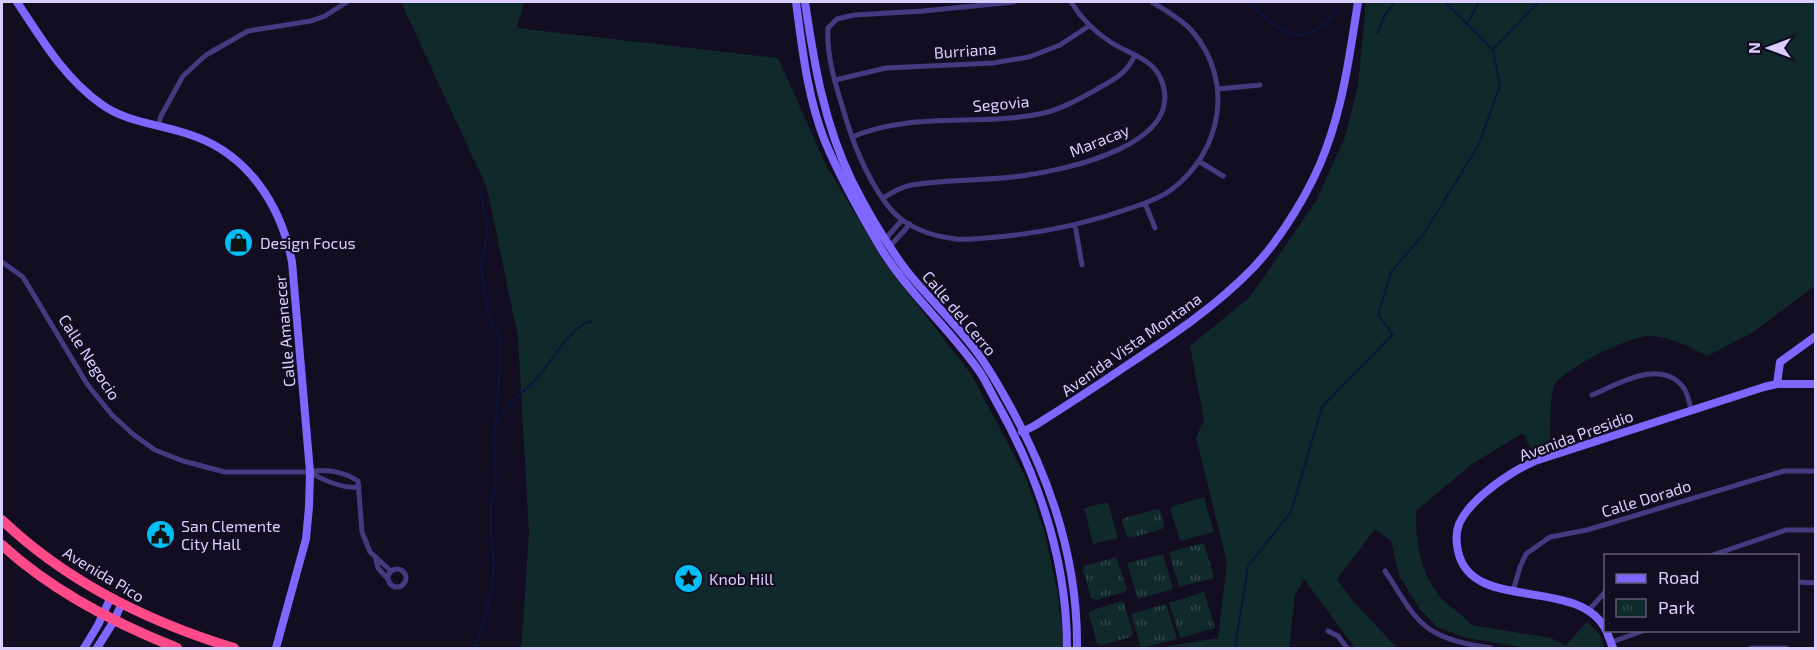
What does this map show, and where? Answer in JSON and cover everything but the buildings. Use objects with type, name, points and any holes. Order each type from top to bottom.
[{"type":"highway","name":"Avenida Pico","points":[[2,520],[43,555],[110,599],[190,635],[234,648]]},
{"type":"highway","name":"Avenida Pico","points":[[2,545],[63,591],[103,615],[177,648]]},
{"type":"street","name":"Calle Amanecer","points":[[16,2],[61,67],[83,90],[103,106],[137,120],[192,135],[220,149],[241,164],[276,211],[288,239],[292,262],[310,472],[306,539],[276,648]]},
{"type":"street","points":[[158,126],[183,76],[206,55],[248,31],[311,21],[325,16],[347,2]]},
{"type":"street","name":"Calle del Cerro","points":[[796,2],[812,100],[824,139],[853,200],[884,245],[970,343],[990,370],[1024,430],[1046,477],[1060,521],[1072,574],[1077,648]]},
{"type":"street","name":"Calle del Cerro","points":[[805,2],[821,97],[852,181],[901,278],[979,372],[1016,436],[1034,480],[1050,524],[1061,577],[1067,648]]},
{"type":"street","points":[[1014,2],[854,15],[837,19],[828,28],[829,56],[835,80],[852,137],[869,177],[883,198],[906,222],[935,236],[958,239],[1044,232],[1111,215],[1168,192],[1200,162],[1211,141],[1218,114],[1218,89],[1213,69],[1191,30],[1175,16],[1152,2]]},
{"type":"street","name":"Maracay","points":[[883,198],[909,185],[1021,177],[1058,170],[1137,140],[1156,124],[1162,113],[1165,96],[1158,73],[1149,62],[1112,43],[1089,26],[1071,2]]},
{"type":"street","name":"Avenida Vista Montana","points":[[1016,436],[1172,335],[1208,308],[1253,268],[1287,224],[1310,185],[1326,151],[1345,89],[1358,2]]},
{"type":"street","name":"Burriana","points":[[835,80],[886,68],[993,63],[1029,57],[1060,45],[1089,26]]},
{"type":"street","name":"Segovia","points":[[852,137],[884,126],[1045,113],[1075,102],[1123,74],[1135,55]]},
{"type":"street","points":[[1218,89],[1260,85]]},
{"type":"street","points":[[1200,162],[1223,176]]},
{"type":"street","points":[[1144,203],[1155,228]]},
{"type":"street","points":[[884,245],[893,243],[906,222]]},
{"type":"street","points":[[1074,225],[1082,265]]},
{"type":"street","name":"Calle Negocio","points":[[2,262],[23,277],[87,384],[112,415],[154,450],[183,462],[225,472],[310,472],[321,469],[353,477],[358,481],[359,487]]},
{"type":"street","points":[[1776,384],[1780,362],[1815,336]]},
{"type":"street","points":[[1592,395],[1642,375],[1659,373],[1673,378],[1684,388],[1691,409]]},
{"type":"street","name":"Avenida Presidio","points":[[1588,610],[1570,602],[1481,582],[1468,572],[1460,559],[1456,543],[1457,528],[1464,513],[1476,499],[1525,465],[1535,461],[1691,409],[1776,384],[1815,384]]},
{"type":"street","name":"Calle Dorado","points":[[1513,591],[1526,554],[1550,537],[1587,530],[1784,471],[1815,471]]},
{"type":"street","points":[[310,472],[321,479],[353,488],[359,487],[362,532],[370,552],[378,568],[391,585],[397,587],[405,581],[403,572],[396,570],[388,579]]},
{"type":"street","points":[[1713,554],[1786,531],[1815,530]]},
{"type":"street","points":[[376,560],[392,572]]},
{"type":"street","points":[[1385,571],[1416,616],[1434,633],[1456,641],[1491,648]]},
{"type":"street","points":[[1799,582],[1815,583]]},
{"type":"street","points":[[1604,592],[1588,610],[1604,627]]},
{"type":"street","points":[[84,648],[110,599]]},
{"type":"street","points":[[97,648],[121,605]]},
{"type":"street","points":[[1328,631],[1338,636],[1347,648]]},
{"type":"street","points":[[1612,645],[1641,632]]},
{"type":"street","points":[[1751,648],[1786,648]]},
{"type":"green space","points":[[401,2],[524,2],[517,28],[778,58],[826,165],[884,262],[971,374],[1026,478],[1044,530],[1057,589],[1063,648],[520,648],[529,533],[518,337],[487,188]]},
{"type":"green space","points":[[1366,2],[1815,2],[1815,286],[1752,333],[1707,356],[1673,340],[1651,336],[1629,341],[1584,362],[1560,379],[1552,391],[1550,447],[1532,452],[1523,433],[1472,464],[1416,511],[1418,547],[1429,580],[1443,600],[1471,625],[1551,638],[1566,646],[1587,621],[1600,635],[1604,648],[1526,648],[1467,638],[1437,627],[1419,608],[1400,577],[1391,541],[1375,529],[1337,579],[1353,601],[1397,648],[1355,648],[1304,579],[1295,595],[1289,648],[1156,648],[1218,638],[1227,563],[1196,437],[1204,421],[1190,346],[1250,297],[1316,201],[1345,137],[1358,86]]},
{"type":"green space","points":[[1204,497],[1214,532],[1180,541],[1170,507]]},
{"type":"green space","points":[[1108,502],[1118,538],[1093,544],[1084,508]]},
{"type":"green space","points":[[1160,510],[1164,524],[1162,529],[1130,538],[1126,535],[1122,521],[1124,518]]},
{"type":"green space","points":[[1204,543],[1214,578],[1179,587],[1169,552]]},
{"type":"green space","points":[[1163,554],[1173,589],[1138,599],[1127,563]]},
{"type":"green space","points":[[1116,557],[1127,589],[1125,592],[1096,600],[1091,598],[1084,566]]},
{"type":"green space","points":[[1204,592],[1215,628],[1180,638],[1169,603]]},
{"type":"green space","points":[[1122,601],[1133,633],[1131,637],[1101,645],[1097,643],[1090,611]]},
{"type":"green space","points":[[1166,604],[1177,639],[1141,648],[1131,614]]},
{"type":"waterway","points":[[1246,2],[1282,29],[1291,34],[1301,35],[1312,32],[1338,11]]},
{"type":"waterway","points":[[1377,33],[1386,13],[1395,2]]},
{"type":"waterway","points":[[1235,648],[1248,566],[1291,512],[1322,407],[1393,334],[1378,315],[1391,272],[1423,235],[1478,146],[1500,86],[1493,50],[1445,2]]},
{"type":"waterway","points":[[1468,22],[1479,2]]},
{"type":"waterway","points":[[1493,49],[1539,2]]},
{"type":"waterway","points":[[476,648],[492,590],[494,561],[491,505],[496,482],[494,441],[501,351],[499,339],[488,311],[482,276],[481,263],[487,237],[487,223],[480,190]]},
{"type":"waterway","points":[[496,421],[538,377],[569,336],[576,329],[592,321]]},
{"type":"place","name":"Design Focus","points":[[239,242]]},
{"type":"place","name":"San Clemente City Hall","points":[[160,534]]},
{"type":"place","name":"Knob Hill","points":[[688,578]]}]
